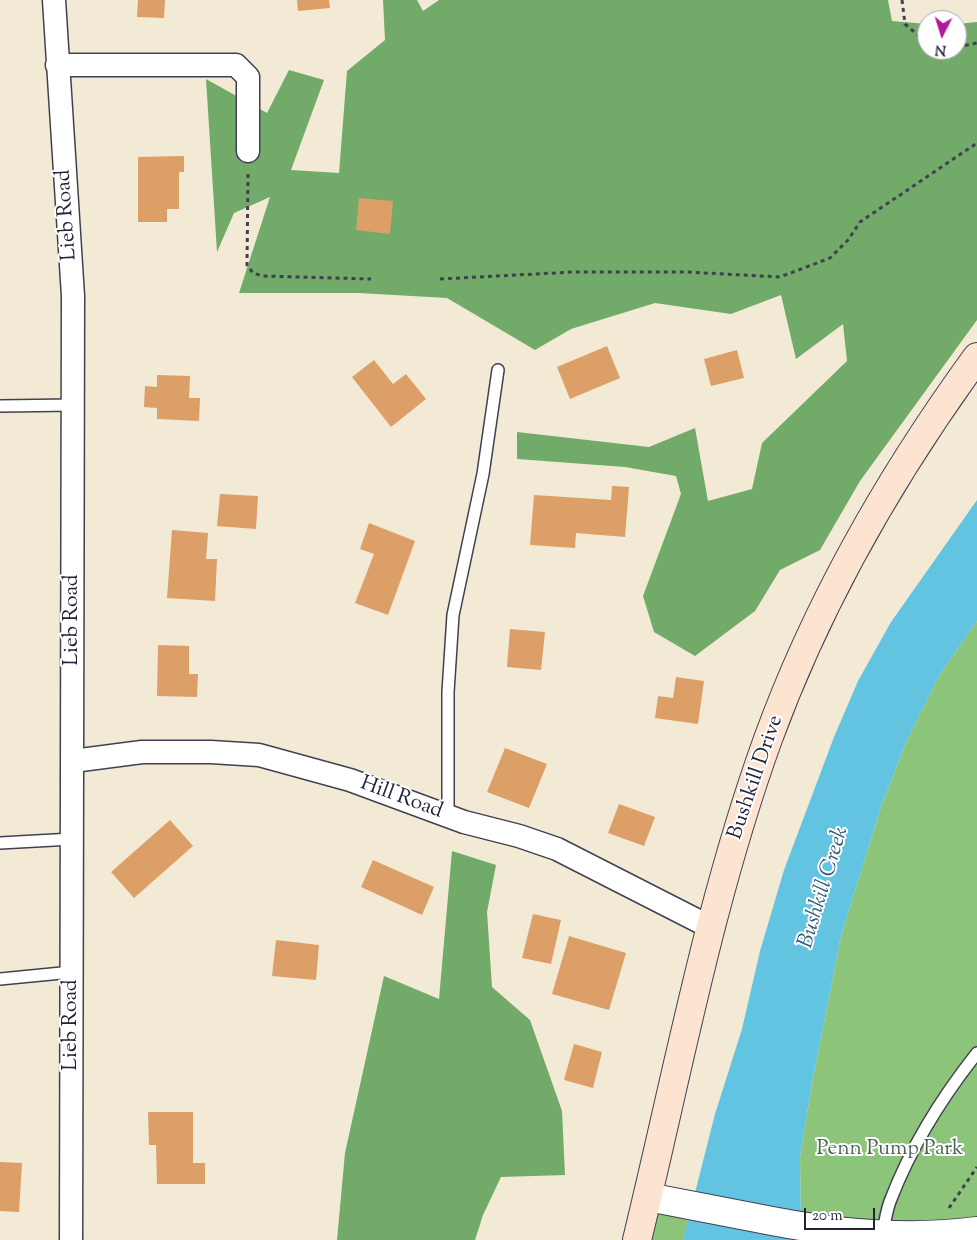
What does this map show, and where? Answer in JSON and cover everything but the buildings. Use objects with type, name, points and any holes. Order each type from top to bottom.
[{"type":"main road","name":"Bushkill Drive","points":[[637,1240],[710,927],[768,739],[816,624],[888,491],[977,357]]},
{"type":"street","name":"Lieb Road","points":[[54,0],[73,296],[71,1240]]},
{"type":"street","points":[[57,65],[236,65],[248,77],[248,151]]},
{"type":"street","name":"Hill Road","points":[[72,761],[142,752],[211,752],[259,755],[350,780],[448,816],[557,849],[710,927]]},
{"type":"street","points":[[648,1197],[828,1232],[881,1238],[934,1238],[977,1231]]},
{"type":"lane","points":[[448,816],[448,692],[453,615],[483,474],[498,370]]},
{"type":"lane","points":[[0,406],[73,405]]},
{"type":"lane","points":[[0,843],[72,839]]},
{"type":"lane","points":[[0,980],[72,972]]},
{"type":"lane","points":[[881,1238],[890,1200],[910,1155],[961,1073],[977,1052]]},
{"type":"path","points":[[902,0],[905,24],[917,34]]},
{"type":"path","points":[[440,279],[583,272],[686,272],[780,277],[830,258],[848,240],[860,222],[977,143]]},
{"type":"path","points":[[248,151],[247,264],[253,273],[263,276],[371,278]]},
{"type":"path","points":[[951,1205],[977,1167]]},
{"type":"green space","points":[[383,0],[417,0],[423,11],[439,0],[888,0],[892,21],[917,23],[917,60],[967,60],[967,23],[977,22],[977,320],[860,481],[820,550],[780,570],[755,611],[695,656],[654,632],[643,596],[681,494],[676,476],[625,467],[517,459],[517,432],[649,447],[695,428],[708,501],[752,489],[762,443],[847,361],[843,324],[796,359],[781,295],[731,314],[655,303],[571,329],[535,350],[447,298],[359,293],[239,293],[270,197],[234,213],[217,252],[206,79],[267,113],[289,70],[324,80],[291,170],[339,173],[347,71],[385,40]]},
{"type":"green space","name":"Penn Pump Park","points":[[977,621],[977,1240],[801,1228],[800,1157],[812,1083],[841,936],[881,807],[907,740],[939,676]]},
{"type":"green space","points":[[452,851],[496,865],[487,912],[492,987],[530,1020],[562,1111],[565,1175],[501,1177],[483,1215],[475,1240],[337,1240],[345,1153],[384,976],[439,999]]},
{"type":"green space","points":[[648,1197],[692,1206],[683,1240],[637,1240]]},
{"type":"water","name":"Bushkill Creek","points":[[977,500],[977,621],[939,676],[907,740],[881,807],[841,936],[812,1083],[800,1157],[801,1228],[806,1240],[683,1240],[715,1114],[742,1029],[760,951],[784,870],[834,737],[858,681],[891,622]]}]
